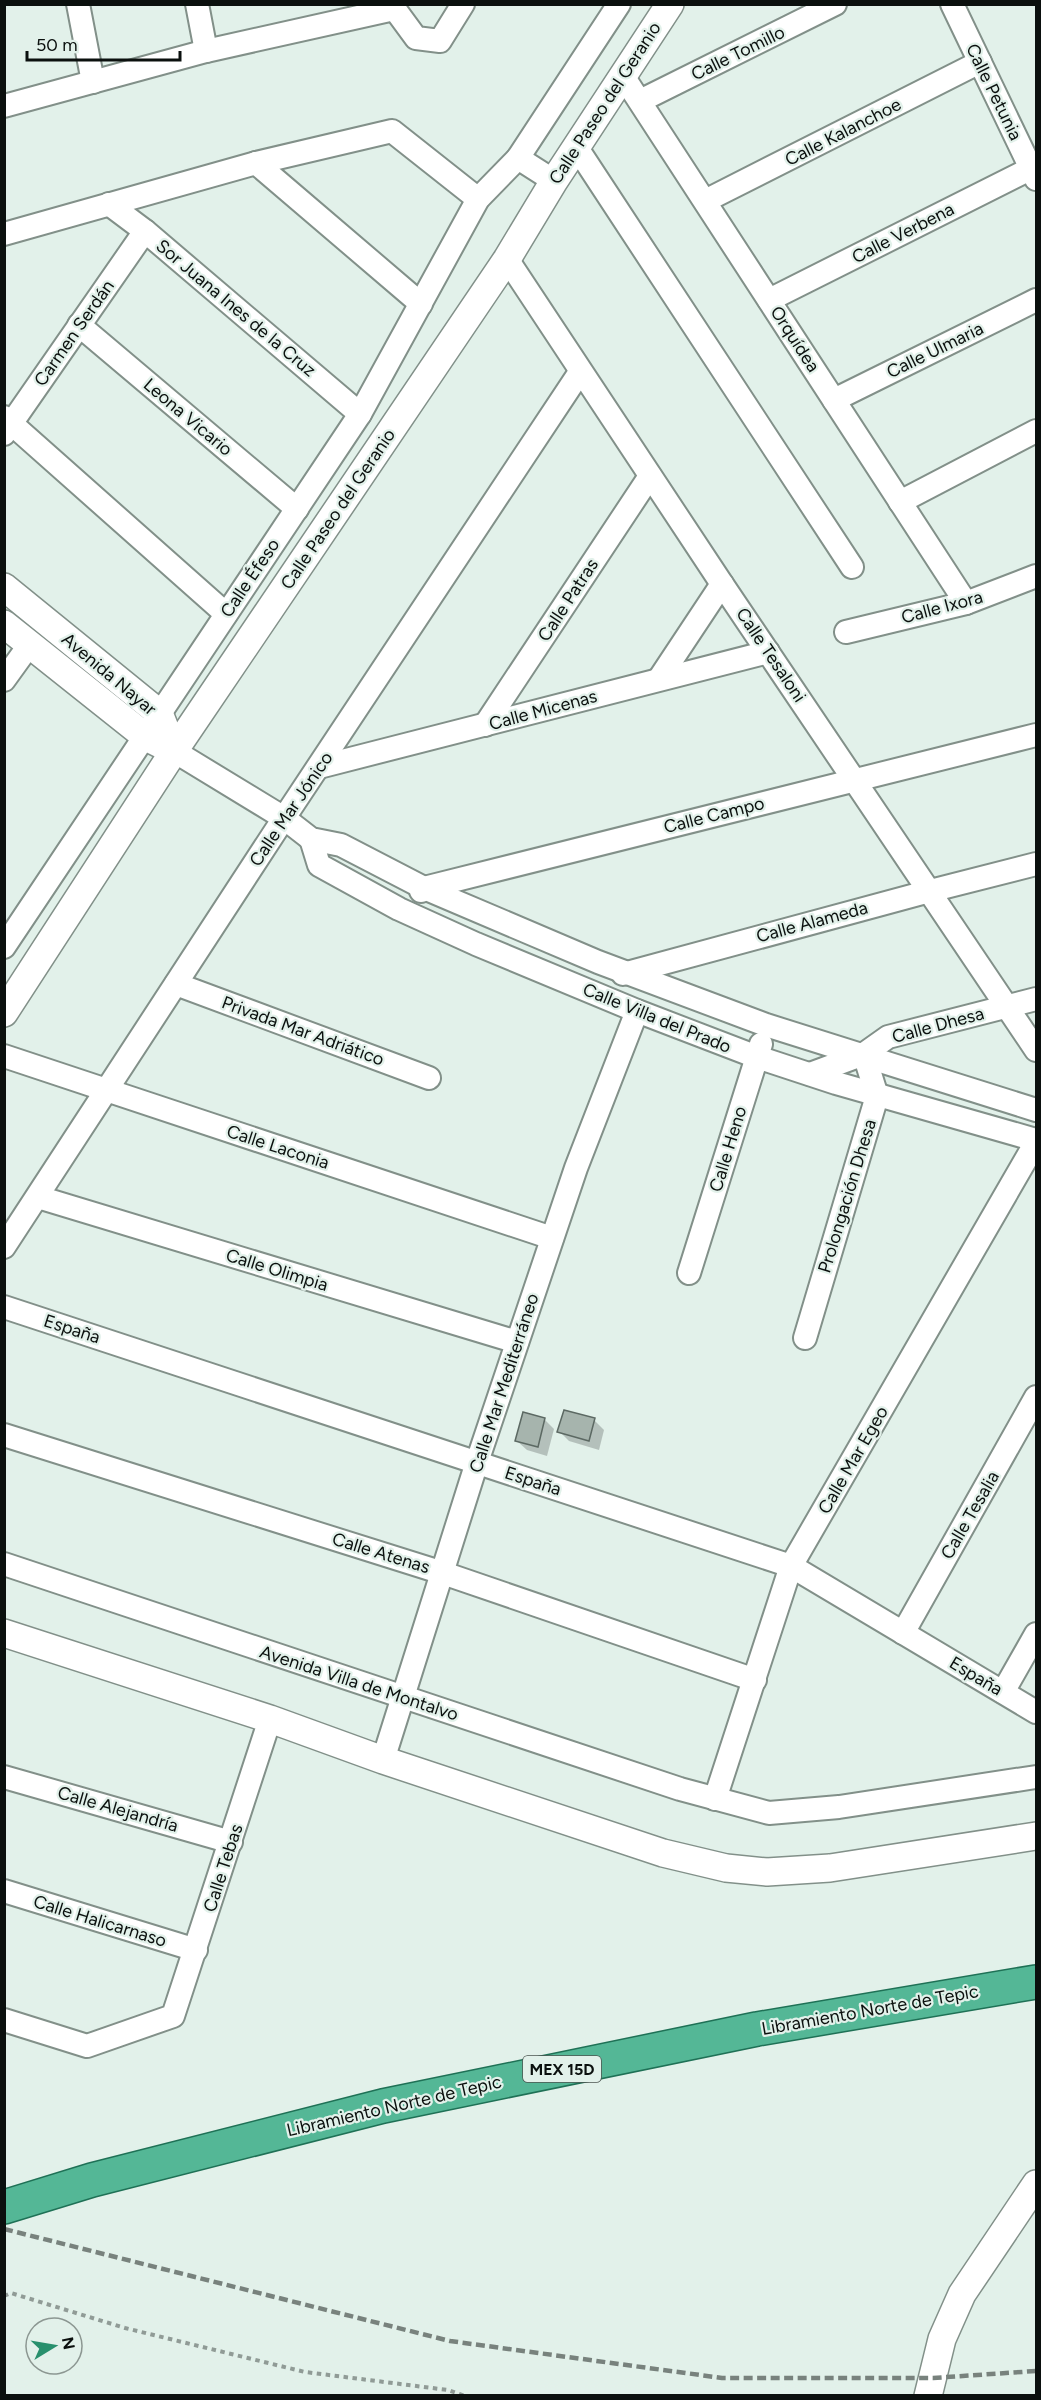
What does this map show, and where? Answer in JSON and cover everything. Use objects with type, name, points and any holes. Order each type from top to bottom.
[{"type":"highway","name":"Libramiento Norte de Tepic","points":[[4,2207],[92,2180],[383,2106],[757,2029],[1036,1982]]},
{"type":"street","points":[[78,4],[93,82]]},
{"type":"street","points":[[197,4],[206,51]]},
{"type":"street","points":[[4,106],[206,51],[392,7],[416,38],[440,40],[463,4]]},
{"type":"street","points":[[4,234],[256,163],[392,131],[478,199],[518,158],[619,4]]},
{"type":"street","name":"Calle Paseo del Geranio","points":[[4,1013],[174,751],[507,259],[554,181],[670,4]]},
{"type":"street","name":"Calle Tomillo","points":[[640,101],[835,4]]},
{"type":"street","name":"Calle Petunia","points":[[952,4],[1035,171]]},
{"type":"street","name":"Calle Kalanchoe","points":[[705,201],[980,62]]},
{"type":"street","name":"Orquídea","points":[[623,76],[966,603]]},
{"type":"street","points":[[577,148],[852,567]]},
{"type":"street","points":[[518,158],[554,181]]},
{"type":"street","points":[[256,163],[421,304]]},
{"type":"street","name":"Calle Verbena","points":[[769,300],[1035,171]]},
{"type":"street","name":"Calle Éfeso","points":[[4,947],[360,414],[478,199]]},
{"type":"street","name":"Sor Juana Ines de la Cruz","points":[[109,204],[145,231],[360,414]]},
{"type":"street","name":"Carmen Serdán","points":[[7,425],[145,231]]},
{"type":"street","name":"Calle Tesaloni","points":[[507,259],[580,372],[1036,1050]]},
{"type":"street","name":"Calle Ulmaria","points":[[834,400],[1036,300]]},
{"type":"street","name":"Leona Vicario","points":[[79,325],[297,509]]},
{"type":"street","name":"Calle Mar Jónico","points":[[4,1247],[284,818],[580,372]]},
{"type":"street","points":[[7,425],[226,614]]},
{"type":"street","points":[[900,502],[1036,431]]},
{"type":"street","name":"Calle Patras","points":[[485,725],[650,476]]},
{"type":"street","name":"Calle Ixora","points":[[846,632],[966,603],[1036,575]]},
{"type":"street","points":[[659,679],[722,584]]},
{"type":"street","name":"Avenida Nayar","points":[[4,587],[159,713],[174,751]]},
{"type":"street","name":"Avenida Nayar","points":[[4,624],[146,737],[174,751]]},
{"type":"street","points":[[4,680],[30,645]]},
{"type":"street","name":"Calle Micenas","points":[[319,767],[768,652]]},
{"type":"street","name":"Calle Campo","points":[[399,909],[424,888],[1036,735]]},
{"type":"street","name":"Calle Villa del Prado","points":[[174,751],[284,818],[311,839],[341,845],[424,888],[626,972],[766,1025],[1036,1110]]},
{"type":"street","name":"Calle Villa del Prado","points":[[311,839],[320,865],[399,909],[593,993],[757,1057],[877,1096],[1036,1141]]},
{"type":"street","name":"Calle Alameda","points":[[593,993],[626,972],[1036,864]]},
{"type":"street","name":"Privada Mar Adriático","points":[[176,984],[429,1078]]},
{"type":"street","name":"Calle Dhesa","points":[[810,1074],[864,1054],[888,1037],[1036,999]]},
{"type":"street","name":"Calle Mar Mediterráneo","points":[[383,1760],[477,1462],[552,1238],[576,1168],[637,1011]]},
{"type":"street","name":"Calle Heno","points":[[690,1273],[766,1025]]},
{"type":"street","name":"Prolongación Dhesa","points":[[805,1338],[877,1096],[864,1054]]},
{"type":"street","name":"Calle Laconia","points":[[4,1056],[552,1238]]},
{"type":"street","name":"Calle Mar Egeo","points":[[715,1799],[791,1566],[1036,1141]]},
{"type":"street","name":"Calle Olimpia","points":[[38,1197],[517,1342]]},
{"type":"street","name":"España","points":[[4,1308],[791,1566],[1036,1712]]},
{"type":"street","name":"Calle Tesalia","points":[[903,1633],[1036,1397]]},
{"type":"street","name":"Calle Atenas","points":[[4,1435],[443,1573],[754,1680]]},
{"type":"street","name":"Avenida Villa de Montalvo","points":[[4,1564],[403,1698],[715,1799],[769,1813],[840,1807],[1036,1777]]},
{"type":"street","points":[[4,1633],[270,1719],[383,1760],[663,1853],[726,1868],[767,1872],[830,1868],[1036,1836]]},
{"type":"street","points":[[1003,1692],[1036,1634]]},
{"type":"street","name":"Calle Tebas","points":[[4,2020],[87,2046],[173,2016],[270,1719]]},
{"type":"street","name":"Calle Alejandría","points":[[4,1777],[231,1842]]},
{"type":"street","name":"Calle Halicarnaso","points":[[4,1891],[196,1950]]},
{"type":"street","points":[[928,2396],[942,2339],[962,2294],[1036,2184]]},
{"type":"path","points":[[4,2296],[11,2293],[125,2328],[305,2372],[448,2390],[465,2396]]},
{"type":"building","points":[[564,1410],[595,1418],[589,1441],[557,1432]]},
{"type":"building","points":[[523,1412],[545,1418],[538,1447],[515,1441]]},
{"type":"railway","points":[[4,2229],[450,2341],[722,2378],[933,2378],[1036,2371]]}]
